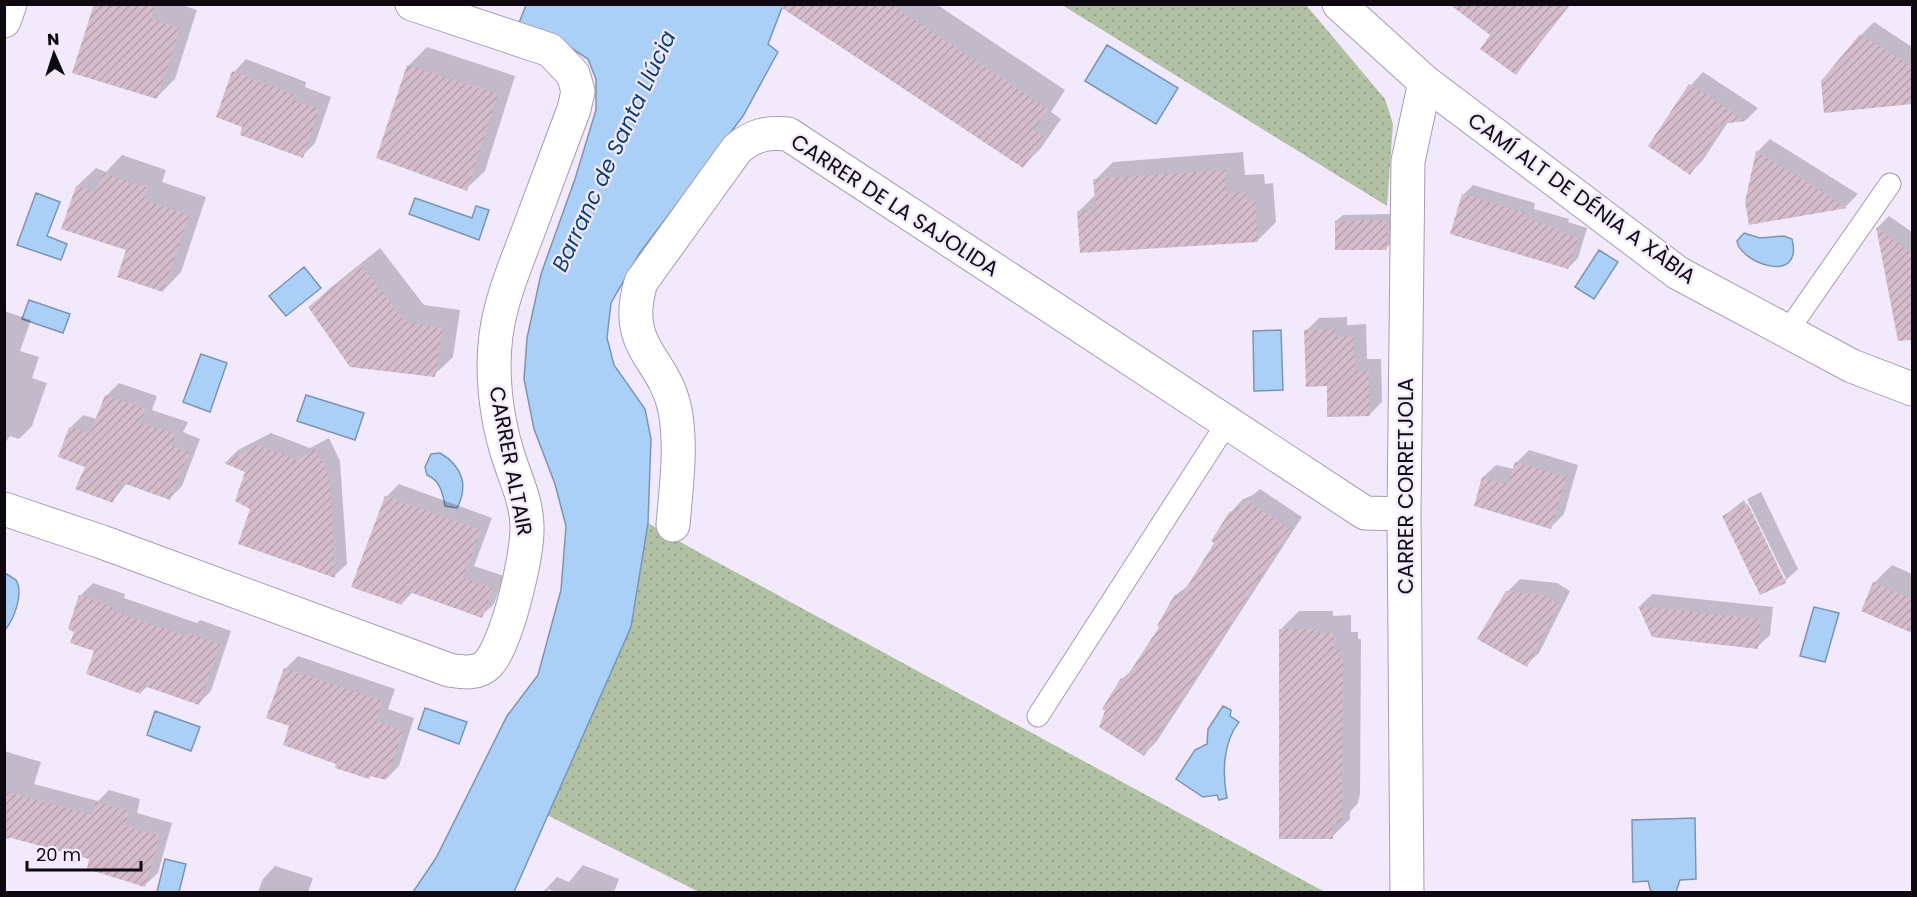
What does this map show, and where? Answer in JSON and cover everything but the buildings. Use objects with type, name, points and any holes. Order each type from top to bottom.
[{"type":"street","points":[[4,21],[10,4]]},
{"type":"street","name":"CARRER ALTAIR","points":[[4,509],[113,546],[449,670],[464,672],[487,666],[493,657],[512,606],[524,565],[527,534],[523,500],[501,429],[494,376],[495,338],[501,302],[574,109],[578,91],[573,74],[550,50],[412,4]]},
{"type":"street","name":"CAMÍ ALT DE DÉNIA A XÀBIA","points":[[1339,4],[1425,82],[1678,273],[1852,366],[1912,389]]},
{"type":"street","name":"CARRER CORRETJOLA","points":[[1407,892],[1404,514],[1408,161],[1425,82]]},
{"type":"street","name":"CARRER DE LA SAJOLIDA","points":[[673,525],[679,449],[674,408],[664,379],[644,350],[638,333],[636,302],[642,282],[737,149],[748,140],[762,134],[788,134],[1365,513],[1404,514]]},
{"type":"lane","points":[[1787,332],[1890,184]]},
{"type":"lane","points":[[1038,716],[1227,423]]},
{"type":"green space","points":[[1062,5],[1306,5],[1385,99],[1393,124],[1387,206]]},
{"type":"green space","points":[[648,523],[1325,892],[699,892],[547,815],[631,627]]},
{"type":"water","name":"Barranc de Santa Llúcia","points":[[526,5],[783,5],[768,44],[778,52],[743,116],[639,254],[611,303],[607,338],[614,365],[645,409],[651,439],[648,523],[631,627],[514,892],[413,892],[436,858],[507,716],[538,675],[561,590],[566,526],[555,484],[534,429],[524,379],[527,338],[541,274],[575,179],[596,110],[596,79],[588,59],[553,36],[519,23]]},
{"type":"water","points":[[1107,45],[1178,88],[1156,124],[1085,81]]},
{"type":"water","points":[[36,193],[60,202],[47,236],[67,244],[61,260],[17,245]]},
{"type":"water","points":[[415,198],[472,218],[476,206],[489,210],[479,240],[409,214]]},
{"type":"water","points":[[1744,233],[1760,238],[1784,236],[1792,239],[1793,253],[1789,262],[1781,266],[1770,266],[1749,257],[1737,241]]},
{"type":"water","points":[[1599,250],[1618,262],[1594,299],[1575,287]]},
{"type":"water","points":[[304,267],[321,288],[286,316],[269,296]]},
{"type":"water","points":[[29,300],[70,314],[63,333],[22,319]]},
{"type":"water","points":[[1281,330],[1283,390],[1254,391],[1253,331]]},
{"type":"water","points":[[201,354],[227,363],[210,412],[183,402]]},
{"type":"water","points":[[306,395],[364,413],[355,440],[297,421]]},
{"type":"water","points":[[440,453],[454,464],[461,477],[463,492],[457,508],[445,506],[438,484],[427,475],[425,467],[431,454]]},
{"type":"water","points":[[5,573],[16,580],[19,592],[15,613],[5,630]]},
{"type":"water","points":[[1814,607],[1839,613],[1825,662],[1800,656]]},
{"type":"water","points":[[1223,706],[1231,710],[1230,716],[1239,722],[1230,739],[1225,758],[1227,798],[1219,800],[1217,795],[1203,797],[1176,779],[1195,750],[1207,744],[1208,729]]},
{"type":"water","points":[[425,708],[467,722],[459,744],[418,729]]},
{"type":"water","points":[[155,711],[200,727],[191,751],[147,735]]},
{"type":"water","points":[[1695,818],[1696,879],[1680,880],[1676,892],[1651,892],[1648,881],[1633,882],[1632,820]]},
{"type":"water","points":[[165,859],[186,864],[179,892],[157,892]]}]
